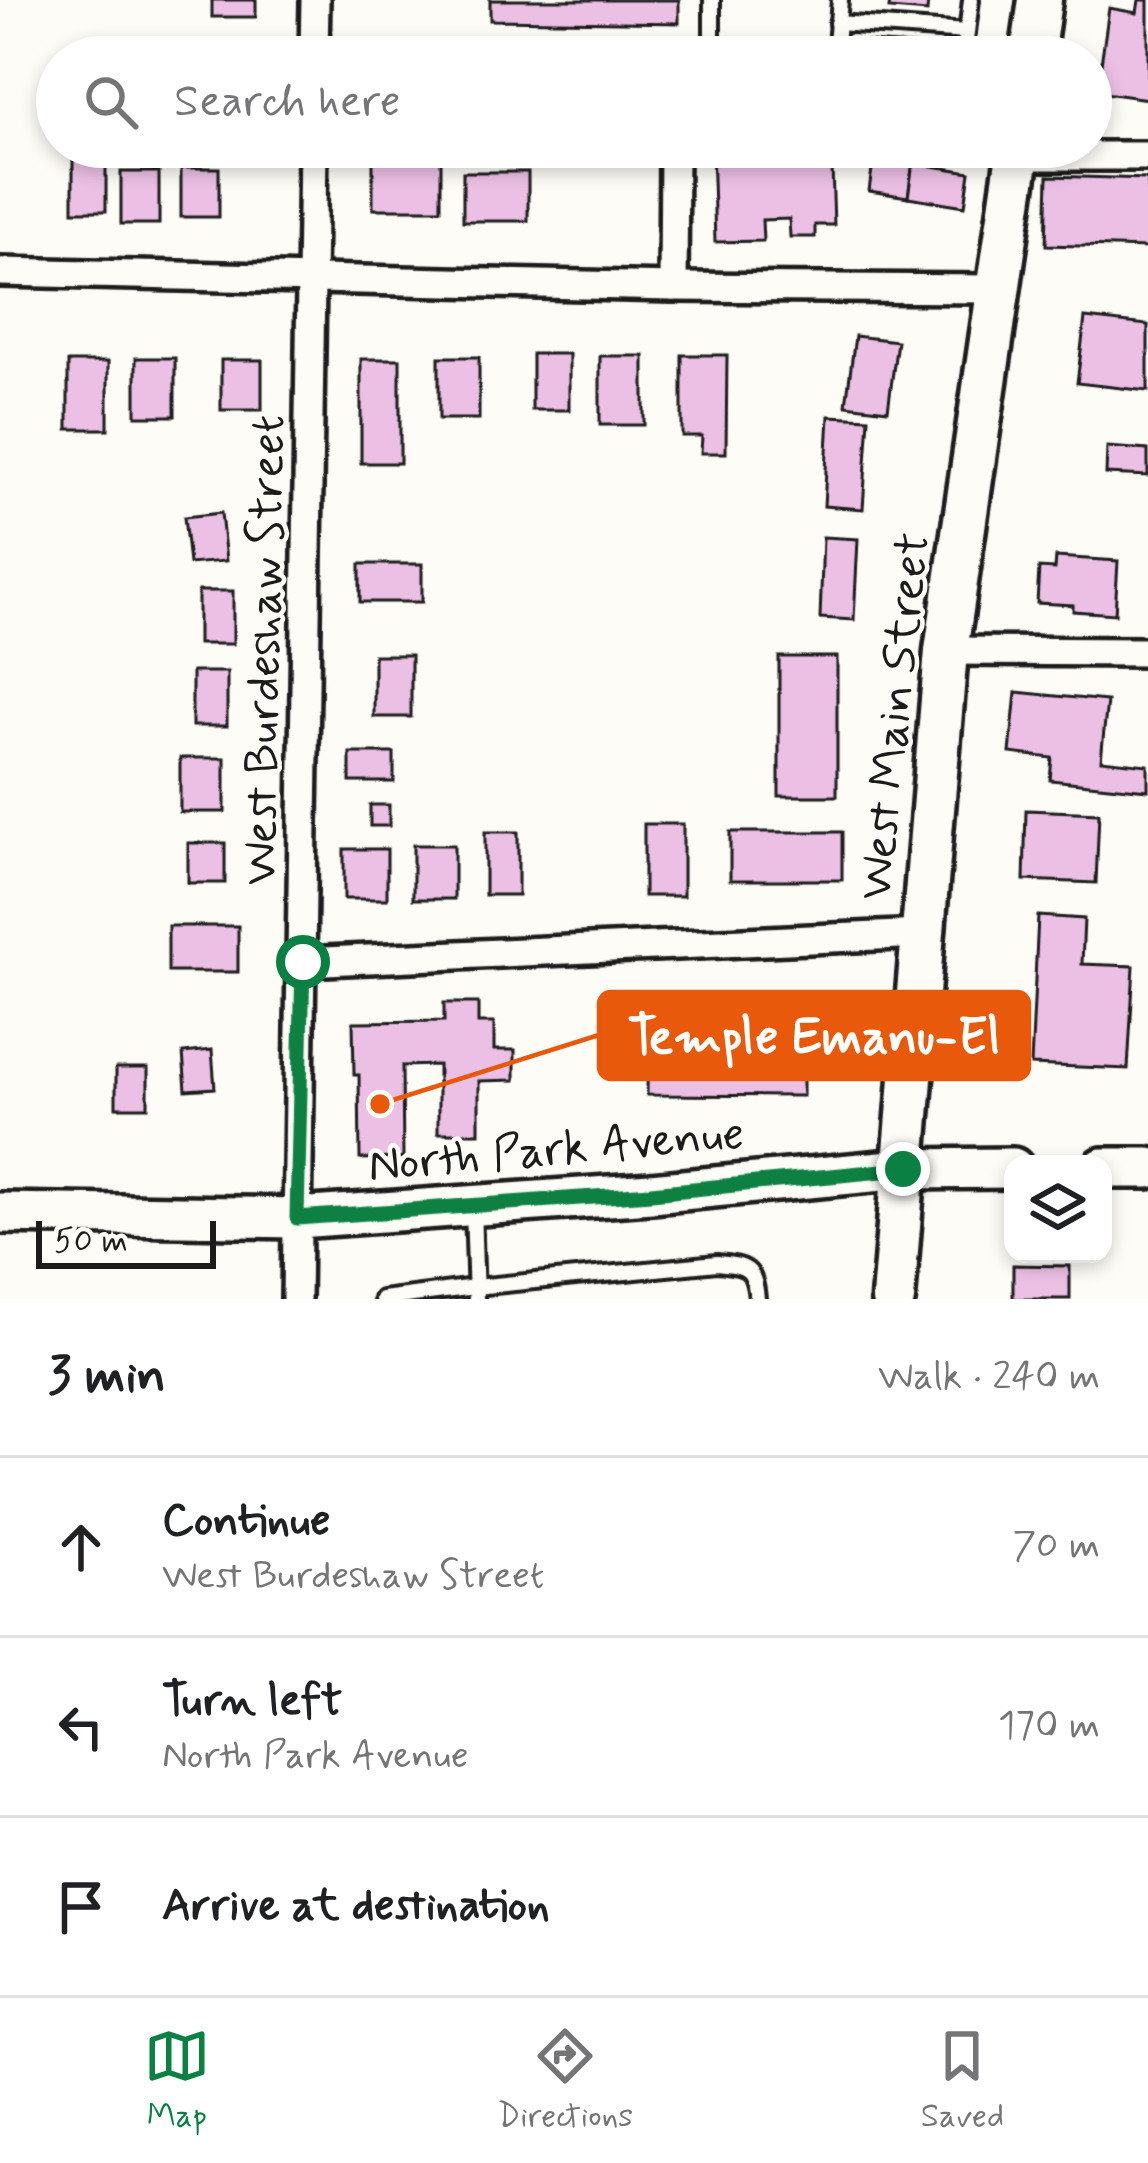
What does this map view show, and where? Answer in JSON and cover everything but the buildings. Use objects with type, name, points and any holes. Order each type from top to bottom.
[{"type":"main road","points":[[1035,36],[1040,0]]},
{"type":"main road","name":"West Main Street","points":[[893,1299],[946,651],[1016,168]]},
{"type":"street","points":[[314,36],[315,0]]},
{"type":"street","points":[[1112,155],[1148,156]]},
{"type":"street","name":"West Burdeshaw Street","points":[[296,1299],[313,168]]},
{"type":"street","points":[[673,287],[674,168]]},
{"type":"street","points":[[0,272],[998,289]]},
{"type":"street","points":[[946,651],[1148,652]]},
{"type":"street","points":[[303,962],[922,934]]},
{"type":"street","name":"North Park Avenue","points":[[0,1213],[297,1218],[903,1169],[1004,1168]]},
{"type":"street","points":[[1112,1168],[1148,1168]]},
{"type":"lane","points":[[712,0],[712,36]]},
{"type":"lane","points":[[836,36],[840,0]]},
{"type":"lane","points":[[967,36],[971,0]]},
{"type":"lane","points":[[837,23],[967,32]]},
{"type":"lane","points":[[472,1207],[475,1293]]},
{"type":"lane","points":[[382,1299],[475,1293],[717,1263],[751,1272],[757,1299]]},
{"type":"place","name":"Temple Emanu-El","points":[[380,1104]]},
{"type":"route","points":[[303,962],[297,1218],[651,1193],[903,1169]]}]
